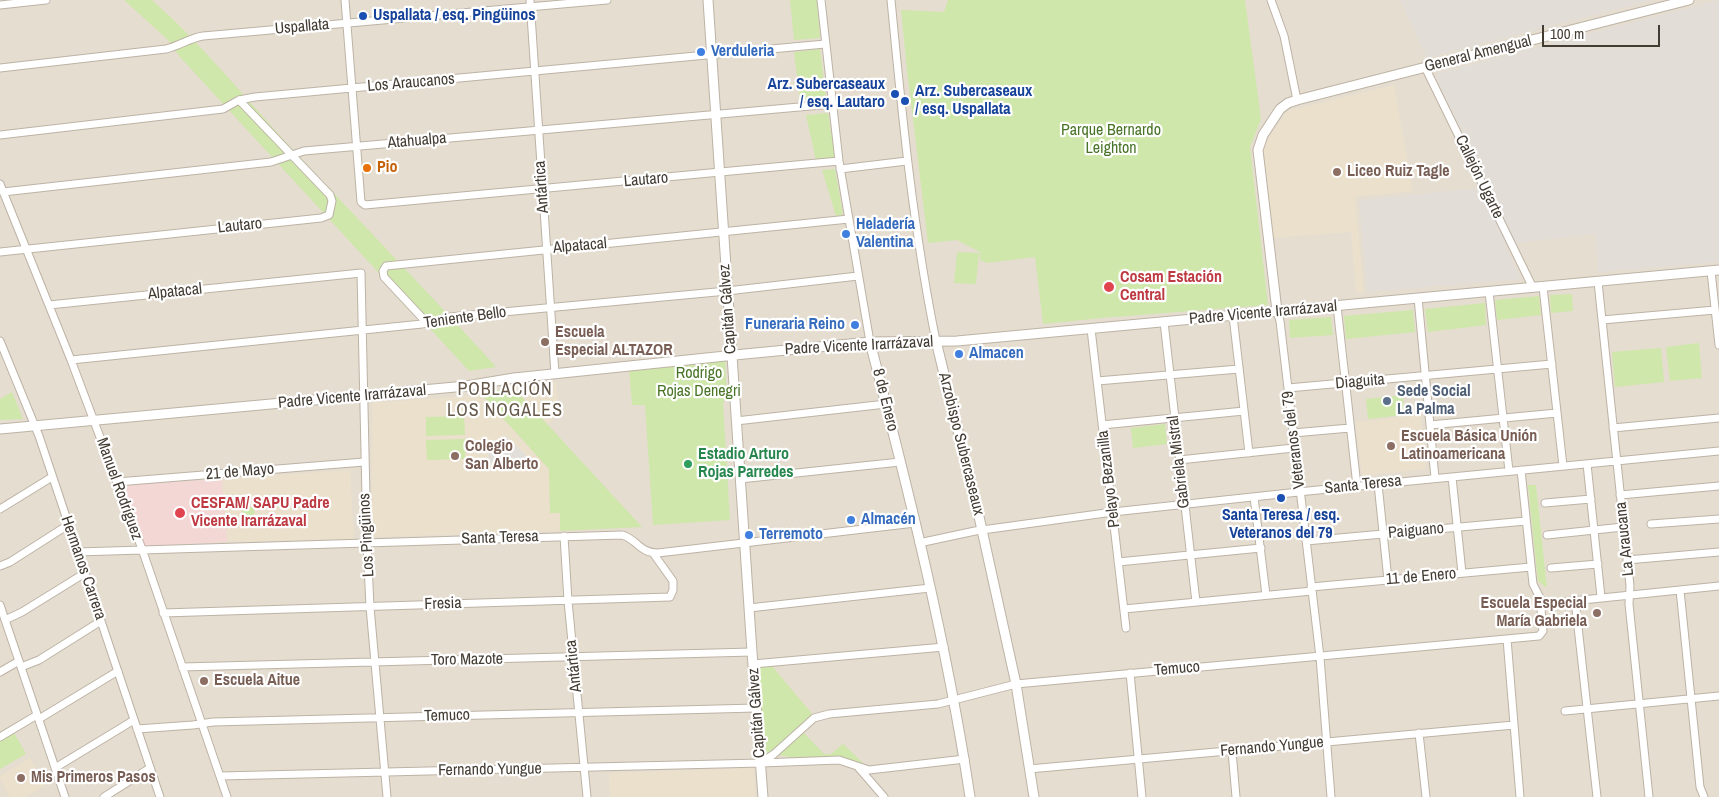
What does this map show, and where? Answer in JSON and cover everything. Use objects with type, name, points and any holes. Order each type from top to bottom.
[{"type":"street","points":[[0,5],[46,0]]},
{"type":"street","points":[[346,0],[357,147]]},
{"type":"street","name":"Uspallata","points":[[0,68],[166,49],[204,36],[530,3],[607,0]]},
{"type":"street","name":"Capitán Gálvez","points":[[708,0],[763,797]]},
{"type":"street","name":"8 de Enero","points":[[821,0],[840,165],[870,342],[944,647],[955,700],[970,797]]},
{"type":"street","name":"Arzobispo Subercaseaux","points":[[890,0],[918,245],[936,341],[982,530],[1016,684],[1034,797]]},
{"type":"street","points":[[1271,0],[1284,36],[1297,100]]},
{"type":"street","name":"General Amengual","points":[[1297,100],[1689,0]]},
{"type":"street","name":"Antártica","points":[[530,3],[555,374]]},
{"type":"street","name":"Los Araucanos","points":[[0,134],[223,109],[239,100],[255,97],[826,44]]},
{"type":"street","name":"Callejón Ugarte","points":[[1425,67],[1533,288]]},
{"type":"street","name":"Lautaro","points":[[0,252],[321,218],[329,215],[332,201],[330,195],[239,100]]},
{"type":"street","name":"Veteranos del 79","points":[[1297,100],[1285,104],[1280,109],[1263,135],[1258,150],[1320,657],[1331,797]]},
{"type":"street","name":"Atahualpa","points":[[2,188],[271,162],[304,151],[833,104]]},
{"type":"street","name":"Lautaro","points":[[357,147],[361,202],[367,205],[720,173],[907,161]]},
{"type":"street","name":"Manuel Rodríguez","points":[[2,188],[71,360],[142,549],[227,797]]},
{"type":"street","name":"Alpatacal","points":[[427,323],[384,277],[383,271],[386,266],[849,219]]},
{"type":"street","points":[[1715,271],[1715,310],[1719,346]]},
{"type":"street","name":"Padre Vicente Irarrázaval","points":[[0,430],[466,386],[514,378],[870,342],[957,341],[1715,271]]},
{"type":"street","name":"Alpatacal","points":[[49,305],[361,273]]},
{"type":"street","name":"Los Pingüinos","points":[[361,273],[364,462],[370,607],[387,797]]},
{"type":"street","name":"Teniente Bello","points":[[71,360],[362,331],[427,323],[450,317],[858,276]]},
{"type":"street","name":"La Araucana","points":[[1598,282],[1649,797]]},
{"type":"street","points":[[1543,287],[1563,466]]},
{"type":"street","points":[[1489,292],[1509,471]]},
{"type":"street","points":[[1418,298],[1435,478]]},
{"type":"street","points":[[1337,306],[1357,486]]},
{"type":"street","points":[[1602,320],[1715,310]]},
{"type":"street","points":[[1233,316],[1249,453]]},
{"type":"street","name":"Gabriela Mistral","points":[[1164,322],[1196,602]]},
{"type":"street","name":"Pelayo Bezanilla","points":[[1091,329],[1126,628]]},
{"type":"street","name":"Hermanos Carrera","points":[[0,342],[35,426],[160,797]]},
{"type":"street","name":"Diaguita","points":[[1288,388],[1552,364]]},
{"type":"street","points":[[1097,381],[1239,369]]},
{"type":"street","points":[[736,421],[886,404]]},
{"type":"street","points":[[1102,425],[1244,411]]},
{"type":"street","points":[[1430,425],[1557,413]]},
{"type":"street","points":[[1613,428],[1719,418]]},
{"type":"street","points":[[1293,434],[1350,428]]},
{"type":"street","points":[[1179,460],[1294,448]]},
{"type":"street","name":"Santa Teresa","points":[[920,543],[982,530],[1112,512],[1435,478],[1719,451]]},
{"type":"street","name":"21 de Mayo","points":[[117,482],[364,462]]},
{"type":"street","points":[[740,479],[900,462]]},
{"type":"street","points":[[1587,464],[1601,597]]},
{"type":"street","points":[[1521,470],[1533,584],[1543,604],[1719,586]]},
{"type":"street","points":[[0,509],[52,477]]},
{"type":"street","points":[[1452,477],[1462,573]]},
{"type":"street","points":[[1378,484],[1388,580]]},
{"type":"street","points":[[1620,495],[1719,486]]},
{"type":"street","points":[[1254,497],[1266,596]]},
{"type":"street","points":[[1545,503],[1591,499]]},
{"type":"street","points":[[1651,524],[1719,519]]},
{"type":"street","name":"Paiguano","points":[[1306,541],[1526,521]]},
{"type":"street","points":[[653,553],[915,523]]},
{"type":"street","points":[[0,566],[10,562],[68,525]]},
{"type":"street","points":[[1547,535],[1623,527]]},
{"type":"street","name":"Santa Teresa","points":[[78,552],[622,535],[626,536],[643,550],[653,553]]},
{"type":"street","name":"Antártica","points":[[564,536],[573,657],[587,797]]},
{"type":"street","points":[[1118,562],[1261,548]]},
{"type":"street","points":[[1627,560],[1719,552]]},
{"type":"street","name":"Fresia","points":[[163,613],[670,597],[673,590],[673,581],[653,553]]},
{"type":"street","points":[[1551,568],[1598,564]]},
{"type":"street","name":"11 de Enero","points":[[1124,609],[1266,596],[1388,580],[1531,567]]},
{"type":"street","points":[[3,616],[22,612],[85,573]]},
{"type":"street","points":[[749,608],[930,588]]},
{"type":"street","points":[[1680,590],[1700,787],[1704,797]]},
{"type":"street","points":[[1575,600],[1597,797]]},
{"type":"street","name":"Temuco","points":[[761,763],[774,754],[814,718],[829,714],[938,704],[1016,684],[1537,636],[1542,634],[1543,629],[1541,609],[1543,604]]},
{"type":"street","points":[[0,605],[65,797]]},
{"type":"street","points":[[0,672],[20,664],[39,660],[101,621]]},
{"type":"street","points":[[1507,639],[1520,797]]},
{"type":"street","points":[[753,664],[944,647]]},
{"type":"street","name":"Toro Mazote","points":[[182,667],[752,652]]},
{"type":"street","points":[[0,737],[118,671]]},
{"type":"street","points":[[1130,673],[1142,797]]},
{"type":"street","points":[[1565,711],[1719,696]]},
{"type":"street","name":"Temuco","points":[[137,729],[213,722],[756,708]]},
{"type":"street","points":[[55,768],[134,720]]},
{"type":"street","name":"Fernando Yungue","points":[[1029,770],[1514,725]]},
{"type":"street","points":[[1419,734],[1426,797]]},
{"type":"street","points":[[1232,751],[1236,797]]},
{"type":"street","name":"Fernando Yungue","points":[[220,776],[839,760],[869,770],[965,759]]},
{"type":"street","points":[[858,767],[884,797]]},
{"type":"street","points":[[104,797],[150,768]]},
{"type":"shaded area","points":[[0,0],[1719,0],[1719,797],[0,797]]},
{"type":"shaded area","points":[[1400,0],[1652,0],[1427,58]]},
{"type":"shaded area","points":[[1719,0],[1719,262],[1598,272],[1595,234],[1505,244],[1521,279],[1367,292],[1359,200],[1490,187],[1436,79],[1438,73]]},
{"type":"shaded area","name":"Liceo Ruiz Tagle","points":[[1394,85],[1413,191],[1355,197],[1364,293],[1356,293],[1351,232],[1273,238],[1263,153],[1264,145],[1287,111]]},
{"type":"shaded area","points":[[556,382],[559,414],[547,425],[512,386]]},
{"type":"shaded area","name":"Colegio San Alberto","points":[[482,395],[549,469],[550,513],[560,513],[560,531],[372,537],[372,403]]},
{"type":"shaded area","name":"Escuela Básica Unión Latinoamericana","points":[[1421,415],[1426,469],[1362,476],[1356,422]]},
{"type":"shaded area","points":[[506,436],[532,461],[489,463],[488,442],[499,442]]},
{"type":"shaded area","points":[[350,470],[354,539],[227,542],[222,479]]},
{"type":"shaded area","name":"CESFAM/ SAPU Padre Vicente Irarrázaval","points":[[222,479],[227,542],[145,546],[124,485]]},
{"type":"shaded area","name":"Mis Primeros Pasos","points":[[30,758],[46,785],[25,797],[10,797],[0,776]]},
{"type":"shaded area","points":[[754,768],[755,797],[610,797],[609,773]]},
{"type":"green space","points":[[124,0],[152,0],[171,18],[209,56],[297,154],[496,367],[469,371],[180,57],[168,40]]},
{"type":"green space","points":[[790,0],[817,0],[820,38],[794,40]]},
{"type":"green space","name":"Parque Bernardo Leighton","points":[[948,0],[1245,0],[1261,119],[1250,147],[1268,305],[1043,324],[1035,257],[987,263],[980,260],[980,252],[957,240],[928,243],[901,10],[944,12]]},
{"type":"green space","points":[[820,49],[826,98],[800,101],[794,52]]},
{"type":"green space","points":[[828,113],[835,158],[816,161],[806,115]]},
{"type":"green space","points":[[835,169],[843,215],[836,216],[822,170]]},
{"type":"green space","points":[[957,252],[979,253],[976,284],[954,283]]},
{"type":"green space","points":[[1572,294],[1573,311],[1551,313],[1550,295]]},
{"type":"green space","points":[[1539,296],[1541,315],[1497,320],[1495,300]]},
{"type":"green space","points":[[1485,303],[1486,325],[1428,332],[1425,309]]},
{"type":"green space","points":[[1413,310],[1415,332],[1346,339],[1344,316]]},
{"type":"green space","points":[[1331,317],[1333,335],[1290,338],[1289,320]]},
{"type":"green space","points":[[1699,343],[1702,378],[1670,381],[1666,347]]},
{"type":"green space","points":[[1661,348],[1664,382],[1615,387],[1612,352]]},
{"type":"green space","name":"Estadio Arturo Rojas Parredes","points":[[725,361],[727,396],[723,403],[730,520],[653,525],[645,405],[632,405],[629,368]]},
{"type":"green space","points":[[512,386],[642,527],[560,531],[560,513],[550,513],[549,469],[482,395]]},
{"type":"green space","points":[[12,392],[23,419],[0,420],[0,399]]},
{"type":"green space","points":[[1403,395],[1404,415],[1368,419],[1366,399]]},
{"type":"green space","points":[[464,416],[465,435],[426,436],[426,417]]},
{"type":"green space","points":[[1165,424],[1167,444],[1133,448],[1131,428]]},
{"type":"green space","points":[[465,439],[465,459],[427,460],[426,440]]},
{"type":"green space","points":[[1528,485],[1536,485],[1547,588],[1538,581]]},
{"type":"green space","points":[[242,507],[254,507],[255,526],[243,527]]},
{"type":"green space","points":[[772,666],[813,715],[799,728],[824,754],[831,754],[843,744],[864,764],[802,759],[766,753],[763,750],[758,669]]},
{"type":"green space","points":[[13,731],[26,754],[0,769],[0,739]]},
{"type":"place","name":"Uspallata / esq. Pingüinos","points":[[363,16]]},
{"type":"place","name":"Verduleria","points":[[701,52]]},
{"type":"place","name":"Arz. Subercaseaux / esq. Lautaro","points":[[895,94]]},
{"type":"place","name":"Arz. Subercaseaux / esq. Uspallata","points":[[905,101]]},
{"type":"place","name":"Pio","points":[[367,168]]},
{"type":"place","name":"Liceo Ruiz Tagle","points":[[1337,172]]},
{"type":"place","name":"Heladería Valentina","points":[[846,234]]},
{"type":"place","name":"Cosam Estación Central","points":[[1109,287]]},
{"type":"place","name":"Funeraria Reino","points":[[855,325]]},
{"type":"place","name":"Escuela Especial ALTAZOR","points":[[545,342]]},
{"type":"place","name":"Almacen","points":[[959,354]]},
{"type":"place","name":"Sede Social La Palma","points":[[1387,401]]},
{"type":"place","name":"Escuela Básica Unión Latinoamericana","points":[[1391,446]]},
{"type":"place","name":"Colegio San Alberto","points":[[455,456]]},
{"type":"place","name":"Estadio Arturo Rojas Parredes","points":[[688,464]]},
{"type":"place","name":"Santa Teresa / esq. Veteranos del 79","points":[[1281,498]]},
{"type":"place","name":"CESFAM/ SAPU Padre Vicente Irarrázaval","points":[[180,513]]},
{"type":"place","name":"Almacén","points":[[851,520]]},
{"type":"place","name":"Terremoto","points":[[749,535]]},
{"type":"place","name":"Escuela Especial María Gabriela","points":[[1597,613]]},
{"type":"place","name":"Escuela Aitue","points":[[204,681]]},
{"type":"place","name":"Mis Primeros Pasos","points":[[21,778]]},
{"type":"district","name":"POBLACIÓN LOS NOGALES","points":[[505,400]]},
{"type":"park label","name":"Rodrigo Rojas Denegri","points":[[699,383]]}]
